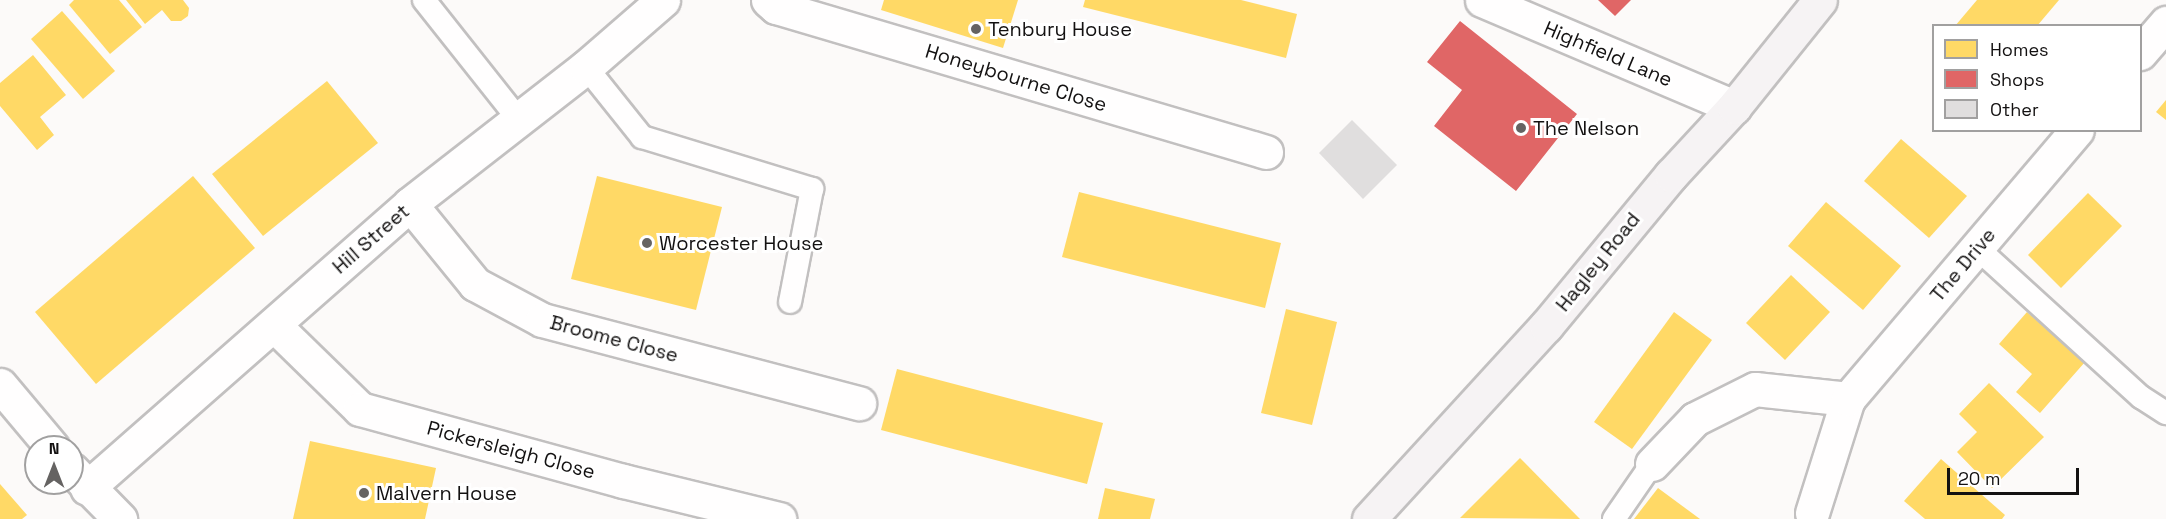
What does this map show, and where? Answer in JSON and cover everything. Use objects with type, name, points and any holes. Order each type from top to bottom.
[{"type":"main road","name":"Hagley Road","points":[[1369,519],[1546,326],[1671,175],[1734,107],[1820,0]]},
{"type":"street","name":"Hill Street","points":[[84,476],[274,325],[410,204],[586,67],[663,0]]},
{"type":"street","name":"Honeybourne Close","points":[[768,0],[776,7],[1266,152]]},
{"type":"street","name":"Highfield Lane","points":[[1482,0],[1734,107]]},
{"type":"street","points":[[2142,51],[2166,23]]},
{"type":"street","name":"The Drive","points":[[1812,513],[1848,399],[2075,132]]},
{"type":"street","name":"Broome Close","points":[[410,204],[475,284],[542,321],[859,403]]},
{"type":"street","name":"Pickersleigh Close","points":[[274,325],[360,409],[623,481],[779,519]]},
{"type":"street","points":[[0,385],[42,435]]},
{"type":"street","points":[[1652,464],[1695,419],[1755,389],[1848,399]]},
{"type":"street","points":[[84,483],[120,519]]},
{"type":"lane","points":[[424,0],[519,120]]},
{"type":"lane","points":[[586,67],[642,137],[812,189],[790,302]]},
{"type":"lane","points":[[1977,248],[2141,397],[2166,413]]},
{"type":"lane","points":[[1614,519],[1652,464]]},
{"type":"building: Homes","points":[[74,0],[119,0],[142,27],[110,54],[69,5]]},
{"type":"building: Homes","points":[[126,0],[183,0],[189,8],[188,16],[181,21],[171,21],[162,10],[145,24]]},
{"type":"building: Homes","name":"Tenbury House","points":[[884,0],[1018,0],[1003,48],[881,10]]},
{"type":"building: Homes","points":[[1085,0],[1241,0],[1297,14],[1286,58],[1083,7]]},
{"type":"building: Homes","points":[[1977,0],[2059,0],[2039,24],[1957,24]]},
{"type":"building: Homes","points":[[62,11],[115,71],[83,99],[31,39]]},
{"type":"building: Homes","points":[[33,55],[66,95],[40,117],[54,135],[37,150],[0,106],[0,83]]},
{"type":"building: Homes","points":[[327,81],[378,143],[263,236],[212,174]]},
{"type":"building: Homes","points":[[2166,100],[2166,120],[2156,112]]},
{"type":"building: Homes","points":[[1901,139],[1967,196],[1929,238],[1864,181]]},
{"type":"building: Homes","points":[[193,176],[255,248],[96,384],[35,312]]},
{"type":"building: Homes","name":"Worcester House","points":[[597,176],[722,207],[696,310],[571,279]]},
{"type":"building: Homes","points":[[1079,192],[1281,243],[1265,308],[1062,257]]},
{"type":"building: Homes","points":[[2088,193],[2122,226],[2061,288],[2028,255]]},
{"type":"building: Homes","points":[[1826,202],[1901,266],[1863,310],[1788,246]]},
{"type":"building: Homes","points":[[1791,275],[1830,312],[1785,360],[1746,323]]},
{"type":"building: Homes","points":[[1286,309],[1337,322],[1312,425],[1261,413]]},
{"type":"building: Homes","points":[[1674,312],[1712,340],[1632,449],[1594,422]]},
{"type":"building: Homes","points":[[2027,312],[2085,362],[2040,413],[2016,392],[2032,374],[1999,344]]},
{"type":"building: Homes","points":[[897,369],[1103,423],[1087,484],[881,430]]},
{"type":"building: Homes","points":[[1989,383],[2044,437],[1992,488],[1957,452],[1977,432],[1959,414]]},
{"type":"building: Homes","name":"Malvern House","points":[[310,441],[436,468],[425,519],[293,519]]},
{"type":"building: Homes","points":[[1520,458],[1580,519],[1460,518]]},
{"type":"building: Homes","points":[[1941,459],[2005,515],[2002,519],[1925,519],[1904,501]]},
{"type":"building: Homes","points":[[0,484],[27,515],[22,519],[0,519]]},
{"type":"building: Homes","points":[[1105,488],[1155,499],[1150,519],[1098,519]]},
{"type":"building: Homes","points":[[1658,488],[1700,519],[1634,519]]},
{"type":"building: Shops","points":[[1598,0],[1631,0],[1615,16]]},
{"type":"building: Shops","points":[[1460,21],[1577,114],[1516,191],[1434,126],[1462,90],[1427,62]]},
{"type":"building: Other","points":[[1352,120],[1397,165],[1363,199],[1319,153]]},
{"type":"place","name":"Tenbury House","points":[[976,29]]},
{"type":"place","name":"The Nelson","points":[[1521,128]]},
{"type":"place","name":"Worcester House","points":[[647,243]]},
{"type":"place","name":"Malvern House","points":[[364,493]]}]
